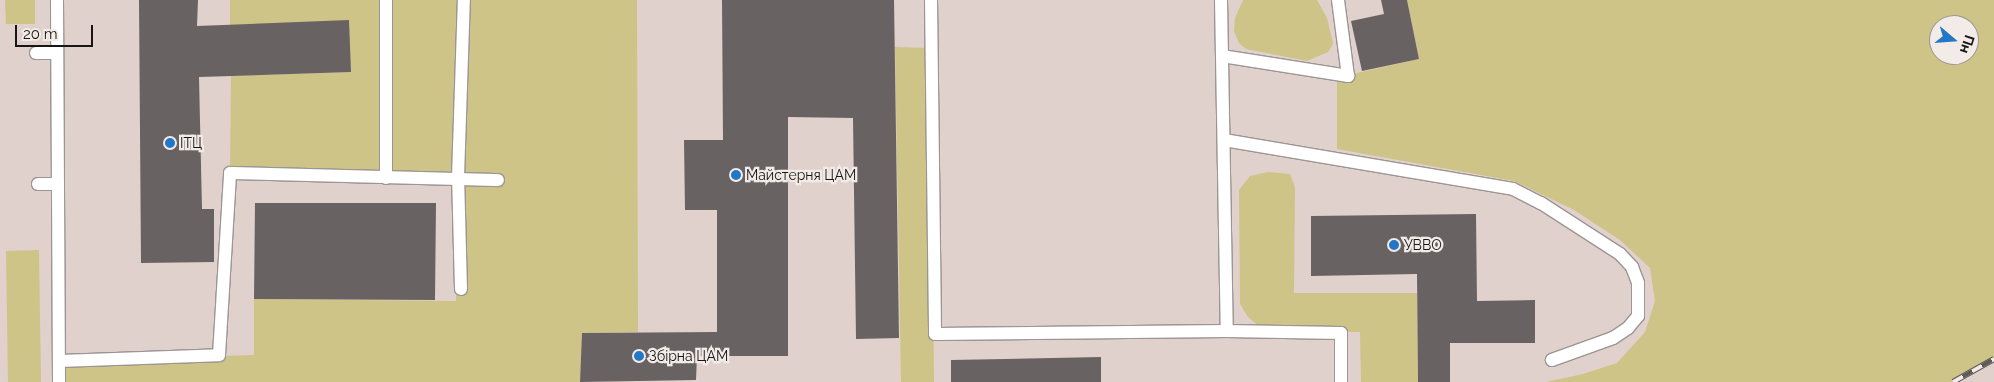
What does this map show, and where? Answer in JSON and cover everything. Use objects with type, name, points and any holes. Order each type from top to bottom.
[{"type":"lane","points":[[57,0],[59,382]]},
{"type":"lane","points":[[386,0],[386,178]]},
{"type":"lane","points":[[461,289],[458,177],[464,0]]},
{"type":"lane","points":[[931,0],[935,334],[1227,331],[1341,333],[1341,382]]},
{"type":"lane","points":[[1221,0],[1227,331]]},
{"type":"lane","points":[[1222,56],[1348,76],[1338,0]]},
{"type":"lane","points":[[36,53],[57,53]]},
{"type":"lane","points":[[1224,140],[1513,189],[1541,202],[1620,254],[1632,267],[1638,283],[1638,316],[1628,328],[1613,338],[1552,360]]},
{"type":"lane","points":[[59,361],[219,355],[230,173],[386,178],[458,177],[498,180]]},
{"type":"lane","points":[[38,184],[58,184]]},
{"type":"shaded area","points":[[0,0],[1994,0],[1994,382],[0,382]]},
{"type":"shaded area","points":[[5,0],[35,0],[35,24],[6,24]]},
{"type":"shaded area","points":[[230,0],[637,0],[638,332],[582,333],[580,382],[59,382],[59,361],[254,355],[254,299],[456,301],[458,177],[230,173],[231,76],[351,72],[230,25]]},
{"type":"shaded area","points":[[1243,0],[1317,0],[1327,18],[1333,44],[1328,52],[1307,61],[1246,49],[1239,43],[1234,31],[1235,18]]},
{"type":"shaded area","points":[[1407,0],[1994,0],[1994,359],[1951,382],[1546,382],[1583,374],[1617,363],[1645,332],[1655,301],[1650,268],[1620,240],[1574,210],[1514,181],[1337,149],[1337,74],[1348,75],[1419,59]]},
{"type":"shaded area","points":[[895,47],[931,48],[934,382],[901,382]]},
{"type":"shaded area","points":[[1268,172],[1290,174],[1295,187],[1294,293],[1417,293],[1418,382],[1361,382],[1360,332],[1266,332],[1248,317],[1240,304],[1239,190],[1250,176]]},
{"type":"shaded area","points":[[39,250],[41,382],[8,382],[6,251]]},
{"type":"building","name":"ІТЦ","points":[[139,0],[198,0],[197,26],[349,20],[351,72],[199,77],[202,209],[214,209],[214,262],[141,263]]},
{"type":"building","points":[[722,0],[894,0],[899,338],[856,339],[853,118],[788,117],[788,356],[697,356],[696,380],[580,382],[582,333],[717,332],[717,210],[685,210],[684,140],[723,140]]},
{"type":"building","points":[[1381,0],[1407,0],[1419,59],[1362,71],[1351,21],[1384,14]]},
{"type":"building","points":[[255,203],[436,203],[435,300],[254,299]]},
{"type":"building","points":[[1476,214],[1477,301],[1535,300],[1535,343],[1450,343],[1450,382],[1418,382],[1417,274],[1311,276],[1311,216]]},
{"type":"building","points":[[1101,357],[1101,382],[951,382],[951,360]]},
{"type":"railway","points":[[1953,382],[1994,359]]},
{"type":"place","name":"ІТЦ","points":[[170,143]]},
{"type":"place","name":"Майстерня ЦАМ","points":[[736,175]]},
{"type":"place","name":"УВВО","points":[[1394,245]]},
{"type":"place","name":"Збірна ЦАМ","points":[[639,356]]}]
